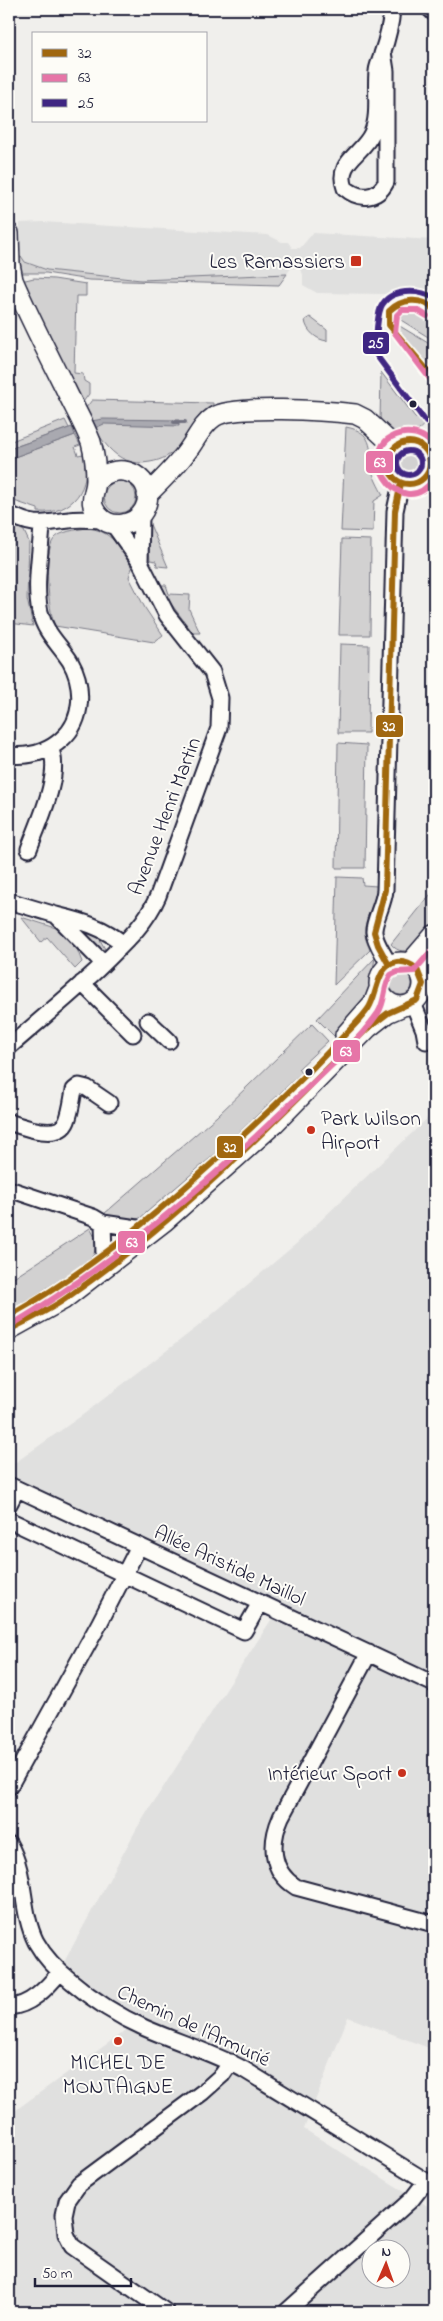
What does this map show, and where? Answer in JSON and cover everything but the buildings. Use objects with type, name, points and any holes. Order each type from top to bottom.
[{"type":"main road","points":[[9,233],[11,275],[86,433],[94,489],[94,509],[108,522],[128,523],[141,515],[146,506],[147,495],[143,483],[128,472],[86,433]]},
{"type":"main road","points":[[147,495],[178,462],[208,421],[219,414],[238,410],[355,414],[365,419],[395,447]]},
{"type":"main road","points":[[411,442],[422,446],[429,456],[432,469],[421,481],[408,484],[401,483],[389,471],[388,462],[390,454],[395,447],[411,442]]},
{"type":"main road","points":[[94,489],[108,472],[128,472],[178,462]]},
{"type":"main road","points":[[409,964],[434,935]]},
{"type":"main road","points":[[9,1330],[64,1300],[165,1221],[274,1124],[368,1028],[387,1013],[407,1005],[421,994],[426,971],[434,956]]},
{"type":"main road","points":[[9,1316],[52,1292],[104,1254],[137,1228],[264,1117],[325,1057],[374,1002],[380,975],[389,965],[396,962],[409,964],[416,968],[423,981]]},
{"type":"main road","points":[[378,988],[384,1000],[407,1005]]},
{"type":"street","points":[[383,52],[386,71],[386,182],[377,193],[369,197],[359,197],[345,188],[342,175],[349,161],[368,141],[376,122],[377,70],[383,52],[392,9]]},
{"type":"street","points":[[430,9],[434,13]]},
{"type":"street","points":[[389,965],[375,938],[374,930],[382,909],[385,890],[395,511],[401,483]]},
{"type":"street","points":[[69,520],[94,489]]},
{"type":"street","points":[[9,514],[42,524],[69,520],[108,522]]},
{"type":"street","name":"Avenue Henri Martin","points":[[140,562],[141,515]]},
{"type":"street","name":"Avenue Henri Martin","points":[[9,1047],[82,984],[143,923],[158,896],[217,735],[221,714],[218,688],[212,672],[168,615],[140,562],[108,522]]},
{"type":"street","points":[[9,755],[34,754],[50,748],[62,739],[71,728],[78,714],[80,692],[74,669],[48,632],[41,614],[38,590],[42,524]]},
{"type":"street","points":[[29,849],[52,781],[53,761],[50,748]]},
{"type":"street","points":[[9,901],[100,928],[113,935],[123,944]]},
{"type":"street","points":[[56,916],[103,963]]},
{"type":"street","points":[[82,984],[133,1034]]},
{"type":"street","points":[[407,1005],[424,1030],[426,1041]]},
{"type":"street","points":[[148,1021],[169,1041]]},
{"type":"street","points":[[9,1122],[46,1132],[58,1130],[67,1122],[74,1090],[79,1086],[87,1088],[109,1104]]},
{"type":"street","points":[[9,1189],[94,1217],[103,1223],[137,1228]]},
{"type":"street","points":[[103,1223],[104,1254]]},
{"type":"street","points":[[9,1504],[13,1487]]},
{"type":"street","name":"Allée Aristide Maillol","points":[[13,1487],[434,1684]]},
{"type":"street","points":[[9,1520],[244,1631],[260,1603]]},
{"type":"street","points":[[9,1787],[99,1624],[139,1546]]},
{"type":"street","points":[[369,1653],[281,1817],[273,1840],[276,1862],[283,1877],[296,1887],[434,1924]]},
{"type":"street","name":"Chemin de l'Armurié","points":[[9,1844],[22,1876],[27,1915],[33,1935],[43,1953],[60,1972],[95,2000],[125,2019],[231,2062],[430,2184]]},
{"type":"street","points":[[9,2007],[19,2006],[32,2000],[60,1972]]},
{"type":"street","points":[[166,2312],[72,2246],[64,2227],[65,2208],[69,2196],[79,2184],[204,2092],[225,2071],[231,2062]]},
{"type":"street","points":[[286,2312],[430,2184]]},
{"type":"shaded area","points":[[43,222],[268,235],[282,242],[288,242],[292,248],[300,248],[313,233],[434,240],[434,289],[383,294],[317,293],[303,285],[303,274],[299,268],[291,268],[287,274],[275,276],[141,280],[47,270],[9,255],[9,236],[20,236],[20,223]]},
{"type":"shaded area","points":[[15,255],[21,256],[25,262],[47,270],[141,280],[287,274],[279,285],[89,280],[46,273],[20,273]]},
{"type":"shaded area","points":[[34,278],[86,284],[86,296],[76,296],[74,373],[83,374],[84,381],[89,384],[89,394],[80,406],[21,281]]},
{"type":"shaded area","points":[[409,307],[422,309],[429,316],[433,340],[396,317],[399,312]]},
{"type":"shaded area","points":[[310,317],[327,330],[327,341],[316,337],[307,328],[305,320]]},
{"type":"shaded area","points":[[398,325],[433,346],[432,364],[429,366],[397,331]]},
{"type":"shaded area","points":[[381,372],[415,417],[425,423],[420,428],[409,433],[403,433],[397,432],[380,422]]},
{"type":"shaded area","points":[[92,400],[213,403],[213,405],[197,418],[176,449],[170,454],[154,461],[137,463],[117,455],[102,439],[85,409]]},
{"type":"shaded area","points":[[103,419],[179,420],[179,426],[104,424],[95,428],[91,421]]},
{"type":"shaded area","points":[[65,420],[69,428],[9,449],[9,442]]},
{"type":"shaded area","points":[[72,427],[75,435],[9,459],[9,449]]},
{"type":"shaded area","points":[[346,427],[355,429],[366,437],[370,447],[373,472],[383,495],[374,501],[373,532],[341,531]]},
{"type":"shaded area","points":[[75,435],[80,445],[75,447],[78,455],[83,454],[85,466],[85,477],[77,496],[61,509],[50,512],[38,512],[38,509],[14,501],[11,503],[9,501],[9,459]]},
{"type":"shaded area","points":[[409,455],[415,457],[417,463],[415,469],[409,471],[403,469],[401,463],[403,457]]},
{"type":"shaded area","points":[[120,481],[132,485],[136,497],[132,509],[120,513],[108,509],[104,497],[108,485]]},
{"type":"shaded area","points":[[149,522],[168,567],[157,566],[156,561],[150,560],[147,531]]},
{"type":"shaded area","points":[[9,523],[24,531],[29,542],[27,599],[33,626],[9,623]]},
{"type":"shaded area","points":[[86,528],[95,529],[109,536],[128,561],[132,568],[129,577],[145,608],[163,635],[154,642],[55,626],[50,607],[48,581],[51,546],[54,539],[60,534]]},
{"type":"shaded area","points":[[342,539],[371,540],[370,635],[339,635]]},
{"type":"shaded area","points":[[161,585],[166,585],[169,594],[190,595],[189,609],[200,633],[193,633],[169,601]]},
{"type":"shaded area","points":[[340,644],[369,645],[368,733],[338,733]]},
{"type":"shaded area","points":[[338,743],[367,745],[365,868],[336,868]]},
{"type":"shaded area","points":[[337,877],[362,878],[363,885],[377,886],[365,928],[370,950],[334,985]]},
{"type":"shaded area","points":[[434,890],[434,931],[414,948],[402,951],[396,949],[391,944]]},
{"type":"shaded area","points":[[21,917],[56,928],[77,949],[82,962],[75,969],[47,937],[41,942]]},
{"type":"shaded area","points":[[74,923],[98,936],[105,949],[101,950],[94,946]]},
{"type":"shaded area","points":[[375,958],[367,1002],[335,1037],[317,1019]]},
{"type":"shaded area","points":[[401,973],[409,976],[412,984],[409,992],[401,995],[393,992],[390,984],[393,976]]},
{"type":"shaded area","points":[[312,1024],[328,1041],[298,1069],[301,1073],[229,1142],[140,1218],[129,1222],[104,1214],[217,1116]]},
{"type":"shaded area","points":[[434,1112],[434,2050],[348,2017],[304,2129],[434,2210],[434,2296],[416,2312],[9,2312],[9,2115],[144,2017],[101,1993],[64,1962],[137,1828],[280,1606],[9,1474],[9,1467],[84,1414],[196,1328],[296,1244]]},
{"type":"shaded area","points":[[90,1228],[97,1241],[94,1254],[87,1262],[9,1312],[9,1281]]},
{"type":"waterway","points":[[174,422],[185,422]]},
{"type":"transit line","name":"25","points":[[426,422],[375,351],[378,317],[385,301],[391,296],[405,292],[421,293],[434,298]]},
{"type":"transit line","name":"32","points":[[434,310],[424,303],[412,301],[399,304],[389,311],[389,325],[434,378]]},
{"type":"transit line","name":"63","points":[[427,316],[417,310],[402,310],[397,315],[395,333],[434,384]]},
{"type":"transit line","name":"63","points":[[434,447],[421,436],[413,433],[404,433],[388,440],[380,451],[380,464],[385,478],[394,488],[407,494],[420,491],[434,479]]},
{"type":"transit line","name":"32","points":[[413,442],[421,445],[427,451],[430,463],[427,475],[421,481],[405,484],[397,481],[391,475],[388,459],[391,451],[397,445],[413,442]]},
{"type":"transit line","name":"25","points":[[409,451],[418,454],[421,463],[418,472],[409,475],[400,472],[397,463],[400,454],[409,451]]},
{"type":"transit line","name":"32","points":[[389,965],[378,945],[374,932],[385,890],[395,511],[401,483]]},
{"type":"transit line","name":"63","points":[[13,1324],[86,1277],[154,1225],[219,1170],[357,1040],[381,1008],[388,979],[391,975],[397,972],[414,971],[434,948]]},
{"type":"transit line","name":"32","points":[[9,1316],[63,1283],[114,1247],[162,1208],[241,1137],[360,1019],[371,1003],[381,974],[390,964],[397,962],[408,963],[417,969],[423,984],[417,1000],[388,1013],[367,1029],[222,1171],[146,1238],[65,1299],[9,1330]]},
{"type":"place","name":"Les Ramassiers","points":[[356,261]]},
{"type":"place","name":"Park Wilson Airport","points":[[311,1130]]},
{"type":"place","name":"Intérieur Sport","points":[[402,1773]]},
{"type":"place","name":"MICHEL DE MONTAIGNE","points":[[118,2041]]}]
